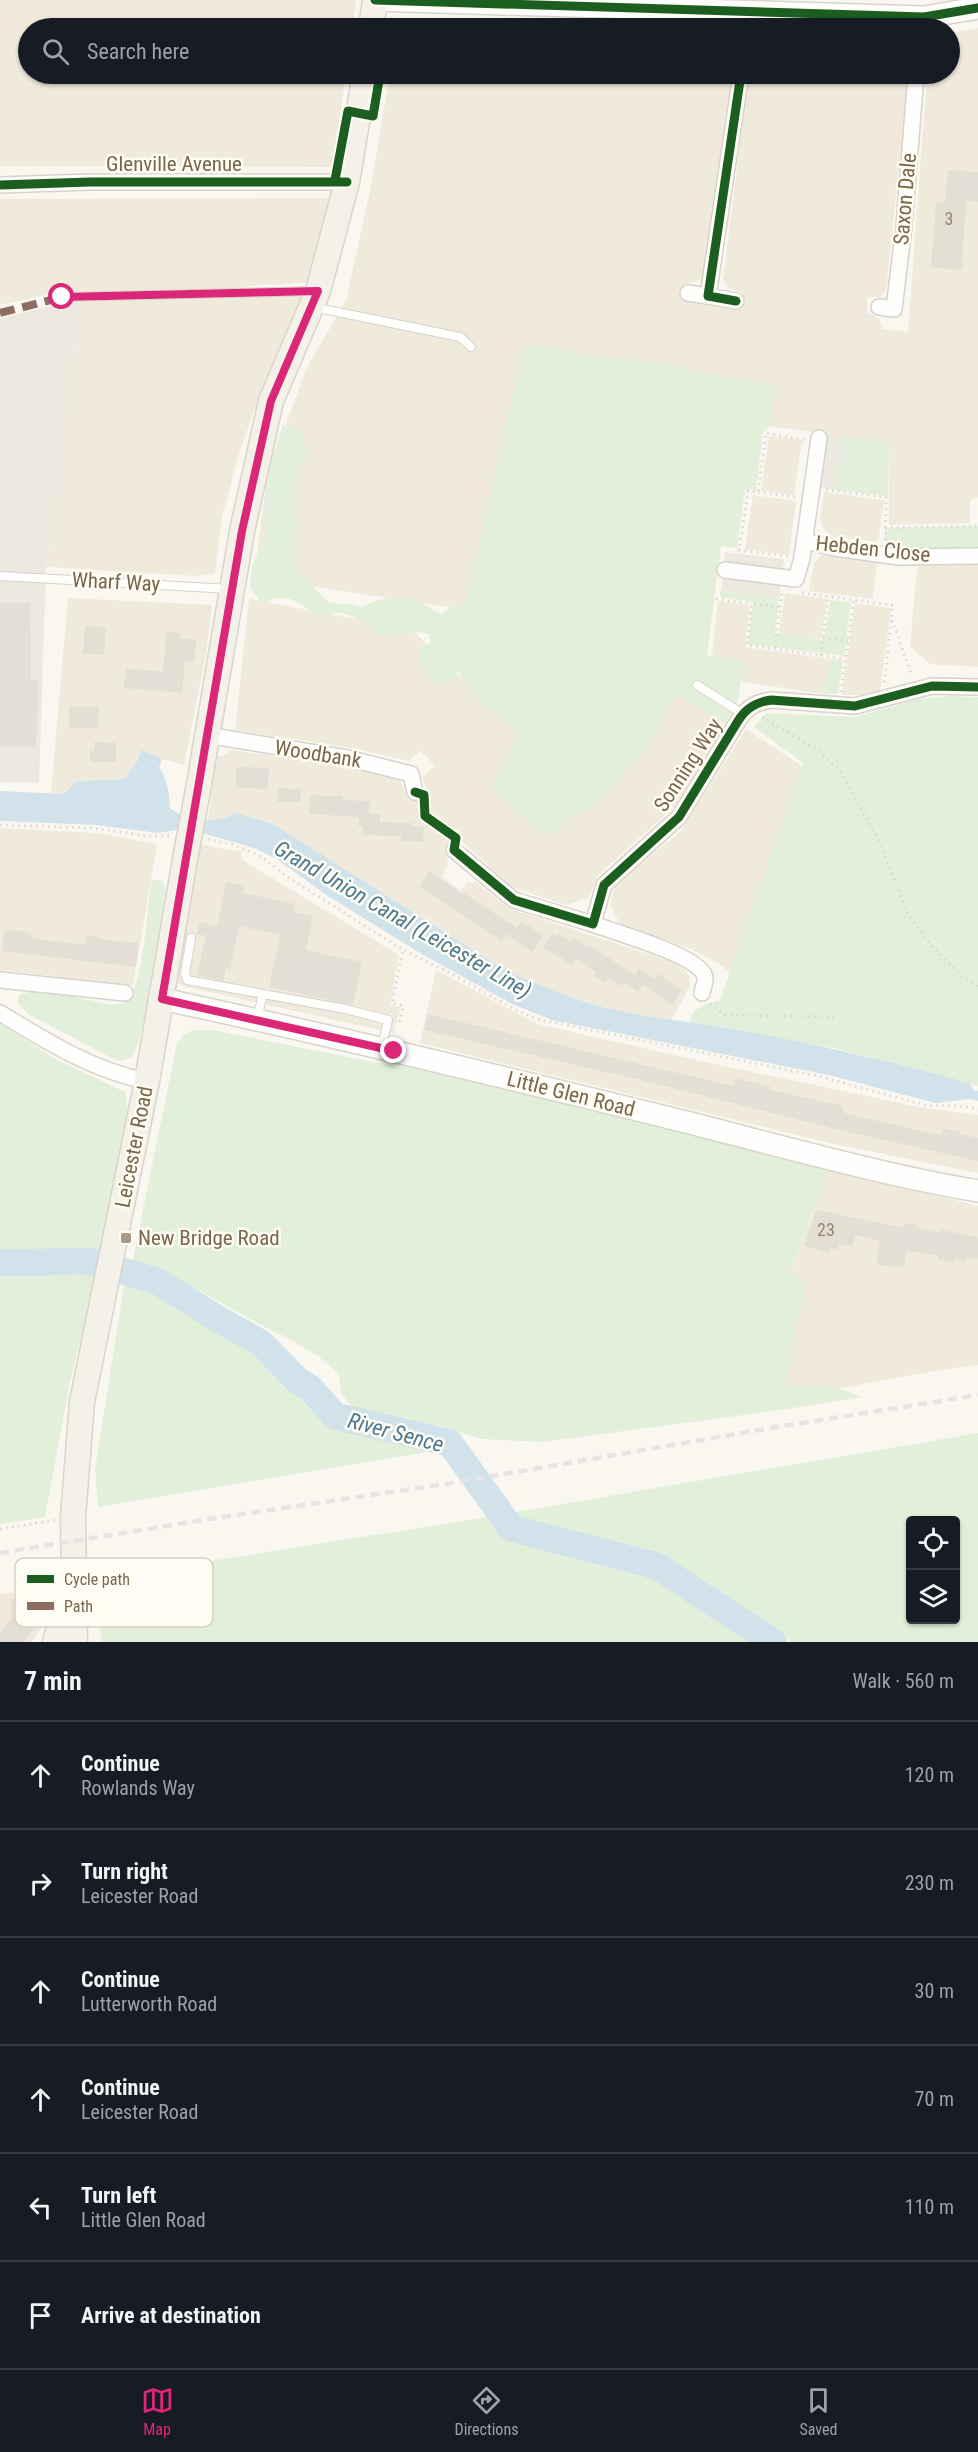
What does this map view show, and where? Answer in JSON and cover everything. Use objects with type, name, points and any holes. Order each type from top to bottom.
[{"type":"main road","points":[[372,18],[375,0],[712,18]]},
{"type":"main road","points":[[941,18],[978,8]]},
{"type":"main road","points":[[206,735],[242,531],[271,401],[315,299],[347,182],[364,84]]},
{"type":"main road","name":"Leicester Road","points":[[74,1558],[73,1517],[82,1402],[147,1081],[206,735]]},
{"type":"main road","name":"Little Glen Road","points":[[162,999],[257,1019],[939,1184],[978,1191]]},
{"type":"main road","name":"Leicester Road","points":[[55,1642],[60,1627]]},
{"type":"main road","name":"Leicester Road","points":[[75,1627],[75,1642]]},
{"type":"street","points":[[708,296],[740,84]]},
{"type":"street","name":"Saxon Dale","points":[[879,307],[894,309],[904,226],[915,84]]},
{"type":"street","name":"Glenville Avenue","points":[[0,185],[90,182],[347,182]]},
{"type":"street","points":[[688,293],[736,301]]},
{"type":"street","name":"Hebden Close","points":[[725,570],[796,579],[802,558],[819,438]]},
{"type":"street","name":"Hebden Close","points":[[804,541],[885,555],[978,556]]},
{"type":"street","name":"Sonning Way","points":[[593,924],[604,885],[679,817],[745,711],[762,701],[771,700],[855,706],[916,689],[941,685],[978,687]]},
{"type":"street","name":"Woodbank","points":[[206,735],[382,765],[411,774],[415,792]]},
{"type":"street","points":[[454,850],[514,900],[593,924],[682,956],[704,974],[702,993]]},
{"type":"street","points":[[0,994],[5,981],[99,997],[125,993]]},
{"type":"street","points":[[0,1013],[41,1038],[109,1072],[147,1081]]},
{"type":"lane","points":[[62,297],[315,299],[460,337],[471,347]]},
{"type":"lane","name":"Wharf Way","points":[[0,576],[232,589]]},
{"type":"lane","points":[[697,685],[745,711]]},
{"type":"lane","points":[[191,938],[185,973],[187,980],[388,1020],[388,1050]]},
{"type":"lane","points":[[257,1019],[263,994]]},
{"type":"path","points":[[758,492],[766,433],[804,438],[802,450]]},
{"type":"path","points":[[802,558],[740,550],[748,491],[886,497],[885,555]]},
{"type":"path","points":[[971,526],[978,520]]},
{"type":"path","points":[[885,528],[978,526]]},
{"type":"path","points":[[794,591],[893,605],[882,699]]},
{"type":"path","points":[[821,655],[828,596]]},
{"type":"path","points":[[716,599],[780,607],[775,648]]},
{"type":"path","points":[[839,706],[854,599]]},
{"type":"path","points":[[752,604],[747,645],[845,659]]},
{"type":"path","points":[[892,619],[916,689]]},
{"type":"path","points":[[823,638],[848,641]]},
{"type":"path","points":[[745,711],[815,748],[842,773],[880,843],[908,913],[934,948],[965,979],[978,987]]},
{"type":"path","points":[[0,825],[93,828],[188,843],[234,845],[262,857],[286,876],[403,950],[537,1019],[818,1076],[925,1105],[964,1106],[978,1110]]},
{"type":"path","points":[[388,1050],[403,1006],[392,1004],[403,950]]},
{"type":"path","points":[[702,993],[709,1004],[725,1015],[834,1017]]},
{"type":"path","points":[[0,1529],[73,1517]]},
{"type":"shaded area","points":[[0,0],[356,0],[353,18],[18,18],[18,84],[344,84],[332,167],[0,166]]},
{"type":"shaded area","points":[[978,28],[978,497],[970,501],[970,523],[889,525],[889,443],[769,426],[774,385],[469,610],[254,578],[267,477],[307,367],[346,301],[371,186],[388,84],[734,84],[705,272],[698,281],[685,284],[682,300],[740,310],[743,293],[728,288],[723,279],[748,84],[908,84],[886,290],[880,297],[867,297],[867,313],[879,318],[882,329],[908,332],[926,84],[960,84],[960,31]]},
{"type":"shaded area","points":[[330,198],[308,283],[260,285],[219,291],[59,292],[0,305],[0,199]]},
{"type":"shaded area","points":[[302,295],[287,344],[260,395],[240,450],[222,517],[215,573],[196,576],[46,567],[78,300]]},
{"type":"shaded area","points":[[78,300],[46,567],[39,783],[0,782],[0,318]]},
{"type":"shaded area","points":[[813,432],[842,436],[835,490],[806,486]]},
{"type":"shaded area","points":[[769,436],[802,440],[794,495],[761,491]]},
{"type":"shaded area","points":[[824,492],[884,500],[878,542],[835,537],[825,531],[820,518]]},
{"type":"shaded area","points":[[753,495],[796,501],[789,555],[745,549]]},
{"type":"shaded area","points":[[725,552],[784,559],[779,598],[721,591]]},
{"type":"shaded area","points":[[827,554],[877,561],[873,599],[809,591],[814,562]]},
{"type":"shaded area","points":[[978,562],[978,667],[930,664],[910,646],[917,569],[922,565]]},
{"type":"shaded area","points":[[785,593],[827,599],[821,639],[779,634]]},
{"type":"shaded area","points":[[68,598],[212,605],[206,655],[184,765],[141,750],[138,760],[124,779],[77,781],[64,794],[51,793]]},
{"type":"shaded area","points":[[249,599],[411,629],[520,733],[561,828],[570,817],[589,809],[641,755],[678,694],[725,723],[673,808],[598,875],[588,898],[566,905],[512,887],[455,835],[443,850],[448,863],[442,877],[461,891],[468,882],[476,882],[508,908],[669,961],[686,971],[690,978],[690,987],[671,1020],[618,1011],[558,994],[531,983],[500,967],[273,824],[237,813],[222,820],[208,822],[215,759],[216,756],[223,756],[231,750],[370,770],[399,779],[409,799],[428,793],[422,777],[435,766],[421,751],[408,761],[358,749],[235,730]]},
{"type":"shaded area","points":[[718,601],[750,605],[745,647],[830,659],[825,694],[741,682],[744,661],[712,656]]},
{"type":"shaded area","points":[[855,603],[891,608],[880,690],[865,695],[842,695]]},
{"type":"shaded area","points":[[746,729],[802,766],[730,972],[689,948],[620,924],[610,905],[613,891],[619,882],[681,831]]},
{"type":"shaded area","points":[[0,828],[97,833],[157,844],[133,985],[0,970]]},
{"type":"shaded area","points":[[200,844],[241,852],[241,859],[399,955],[390,1005],[400,1007],[394,1033],[181,986],[175,977]]},
{"type":"shaded area","points":[[436,970],[537,1024],[919,1107],[978,1115],[978,1173],[834,1144],[420,1043]]},
{"type":"shaded area","points":[[828,1168],[978,1206],[978,1365],[781,1399],[791,1274]]},
{"type":"shaded area","points":[[15,1592],[15,1627],[42,1627],[31,1642],[0,1642],[0,1594]]},
{"type":"green space","points":[[525,345],[682,367],[682,370],[774,385],[769,426],[763,432],[756,490],[745,489],[737,548],[721,546],[707,655],[744,660],[738,701],[725,723],[678,694],[641,755],[589,809],[571,817],[561,828],[543,836],[492,788],[519,733],[477,698],[458,670],[453,681],[438,686],[429,678],[419,660],[419,648],[431,643],[429,634],[417,632],[380,637],[365,624],[347,614],[316,616],[300,603],[283,598],[272,599],[261,604],[250,586],[252,566],[266,539],[263,515],[271,462],[283,425],[297,426],[305,445],[304,461],[293,495],[293,506],[298,523],[293,536],[298,545],[292,561],[299,571],[329,603],[362,607],[384,599],[403,598],[422,604],[442,615],[451,607],[465,606]]},
{"type":"green space","points":[[842,436],[889,442],[888,496],[835,490]]},
{"type":"green space","points":[[978,526],[978,556],[885,555],[885,528]]},
{"type":"green space","points":[[720,591],[779,598],[775,633],[824,640],[830,600],[851,602],[844,656],[748,644],[753,602],[720,597]]},
{"type":"green space","points":[[830,659],[843,660],[838,694],[825,694]]},
{"type":"green space","points":[[947,696],[978,697],[978,1086],[838,1049],[689,1022],[697,1010],[720,1000],[803,763],[754,727],[766,713],[855,717],[919,699]]},
{"type":"green space","points":[[161,879],[166,888],[152,978],[142,1028],[137,1047],[131,1058],[118,1061],[28,1014],[17,1002],[20,994],[29,992],[63,994],[107,1004],[117,1005],[125,1002],[132,994],[141,965],[152,881]]},
{"type":"green space","points":[[0,1023],[57,1060],[125,1092],[128,1108],[106,1236],[98,1253],[0,1255]]},
{"type":"green space","points":[[193,1030],[213,1030],[451,1075],[828,1168],[791,1273],[805,1283],[784,1387],[836,1387],[862,1397],[542,1442],[481,1439],[437,1425],[388,1421],[353,1408],[341,1393],[339,1374],[318,1356],[200,1291],[133,1260],[177,1042]]},
{"type":"green space","points":[[88,1264],[95,1281],[70,1382],[45,1517],[0,1524],[0,1267]]},
{"type":"green space","points":[[129,1280],[146,1282],[166,1298],[280,1358],[299,1375],[322,1409],[338,1423],[415,1439],[432,1451],[98,1507],[95,1469],[124,1285]]},
{"type":"green space","points":[[978,1433],[978,1642],[791,1642],[704,1580],[648,1550],[581,1533],[534,1527],[513,1520],[504,1514]]},
{"type":"green space","points":[[488,1517],[529,1537],[585,1552],[635,1561],[769,1642],[102,1642],[99,1627],[213,1627],[213,1561]]},
{"type":"water","name":"Grand Union Canal (Leicester Line)","points":[[141,750],[162,759],[159,768],[166,782],[170,808],[178,813],[195,819],[212,820],[237,813],[273,824],[500,967],[544,987],[620,1011],[796,1041],[940,1075],[969,1083],[974,1090],[978,1091],[978,1101],[970,1099],[936,1103],[828,1075],[552,1020],[512,1004],[420,953],[328,896],[275,858],[254,848],[206,834],[176,830],[158,833],[96,825],[0,821],[0,791],[64,794],[77,781],[124,779],[138,760]]},
{"type":"building","points":[[948,170],[978,172],[978,202],[966,201],[962,270],[931,267],[936,202],[945,203]]},
{"type":"building","points":[[0,603],[30,603],[31,680],[38,680],[36,747],[0,746]]},
{"type":"building","points":[[85,626],[106,627],[104,655],[83,654]]},
{"type":"building","points":[[166,632],[180,633],[179,638],[196,640],[194,662],[185,661],[182,693],[124,688],[126,668],[163,672]]},
{"type":"building","points":[[69,707],[99,707],[98,728],[69,728]]},
{"type":"building","points":[[94,742],[116,743],[116,762],[90,762],[90,751],[94,751]]},
{"type":"building","points":[[236,767],[269,768],[268,789],[236,788]]},
{"type":"building","points":[[278,788],[301,789],[300,802],[277,802]]},
{"type":"building","points":[[310,795],[343,796],[343,800],[370,801],[369,814],[380,814],[380,822],[412,823],[412,826],[424,827],[423,842],[401,841],[401,836],[363,835],[363,826],[358,826],[359,817],[309,814]]},
{"type":"building","points":[[430,871],[463,895],[464,893],[517,928],[522,921],[543,936],[532,952],[506,934],[502,941],[419,886]]},
{"type":"building","points":[[226,882],[244,886],[243,893],[295,904],[293,912],[313,916],[306,950],[362,962],[353,1005],[269,987],[280,935],[239,926],[230,969],[226,968],[223,981],[197,975],[206,936],[197,934],[199,922],[217,926]]},
{"type":"building","points":[[5,929],[31,933],[31,938],[85,945],[87,935],[100,937],[100,939],[139,943],[136,967],[2,951]]},
{"type":"building","points":[[552,933],[557,936],[559,934],[571,942],[574,938],[587,947],[589,945],[635,975],[639,968],[655,979],[658,974],[682,990],[672,1005],[643,985],[638,992],[624,982],[621,986],[608,978],[605,983],[594,976],[596,972],[576,958],[572,965],[543,947]]},
{"type":"building","points":[[428,1014],[733,1086],[735,1078],[770,1086],[769,1090],[840,1105],[845,1113],[926,1132],[941,1135],[943,1128],[960,1132],[960,1134],[978,1138],[978,1161],[424,1030]]},
{"type":"building","points":[[816,1210],[904,1228],[905,1223],[941,1233],[942,1230],[978,1237],[978,1259],[967,1257],[966,1261],[955,1259],[954,1263],[938,1260],[938,1256],[907,1251],[904,1267],[896,1266],[895,1268],[876,1264],[880,1241],[856,1235],[852,1246],[839,1244],[838,1250],[830,1248],[829,1253],[804,1246]]},
{"type":"building","points":[[15,1598],[15,1627],[36,1627],[24,1642],[0,1642],[0,1633],[12,1617],[10,1599]]},
{"type":"waterway","name":"River Sence","points":[[0,1263],[87,1261],[157,1281],[261,1343],[298,1381],[310,1388],[335,1416],[450,1443],[511,1528],[657,1566],[773,1642]]},
{"type":"railway","points":[[0,1553],[446,1484],[978,1395]]},
{"type":"marked path","points":[[0,313],[62,297]]},
{"type":"cycle path","points":[[375,0],[924,17],[978,8]]},
{"type":"cycle path","points":[[335,180],[348,111],[373,116],[378,84]]},
{"type":"cycle path","points":[[736,301],[708,296],[740,84]]},
{"type":"cycle path","points":[[0,185],[90,182],[347,182]]},
{"type":"cycle path","points":[[415,792],[424,795],[425,816],[456,838],[454,850],[514,900],[593,924],[604,885],[679,817],[738,721],[752,706],[771,700],[855,706],[932,686],[978,687]]},
{"type":"place","name":"New Bridge Road","points":[[126,1238]]},
{"type":"route","points":[[62,297],[318,291],[271,401],[242,531],[162,999],[394,1051]]}]
